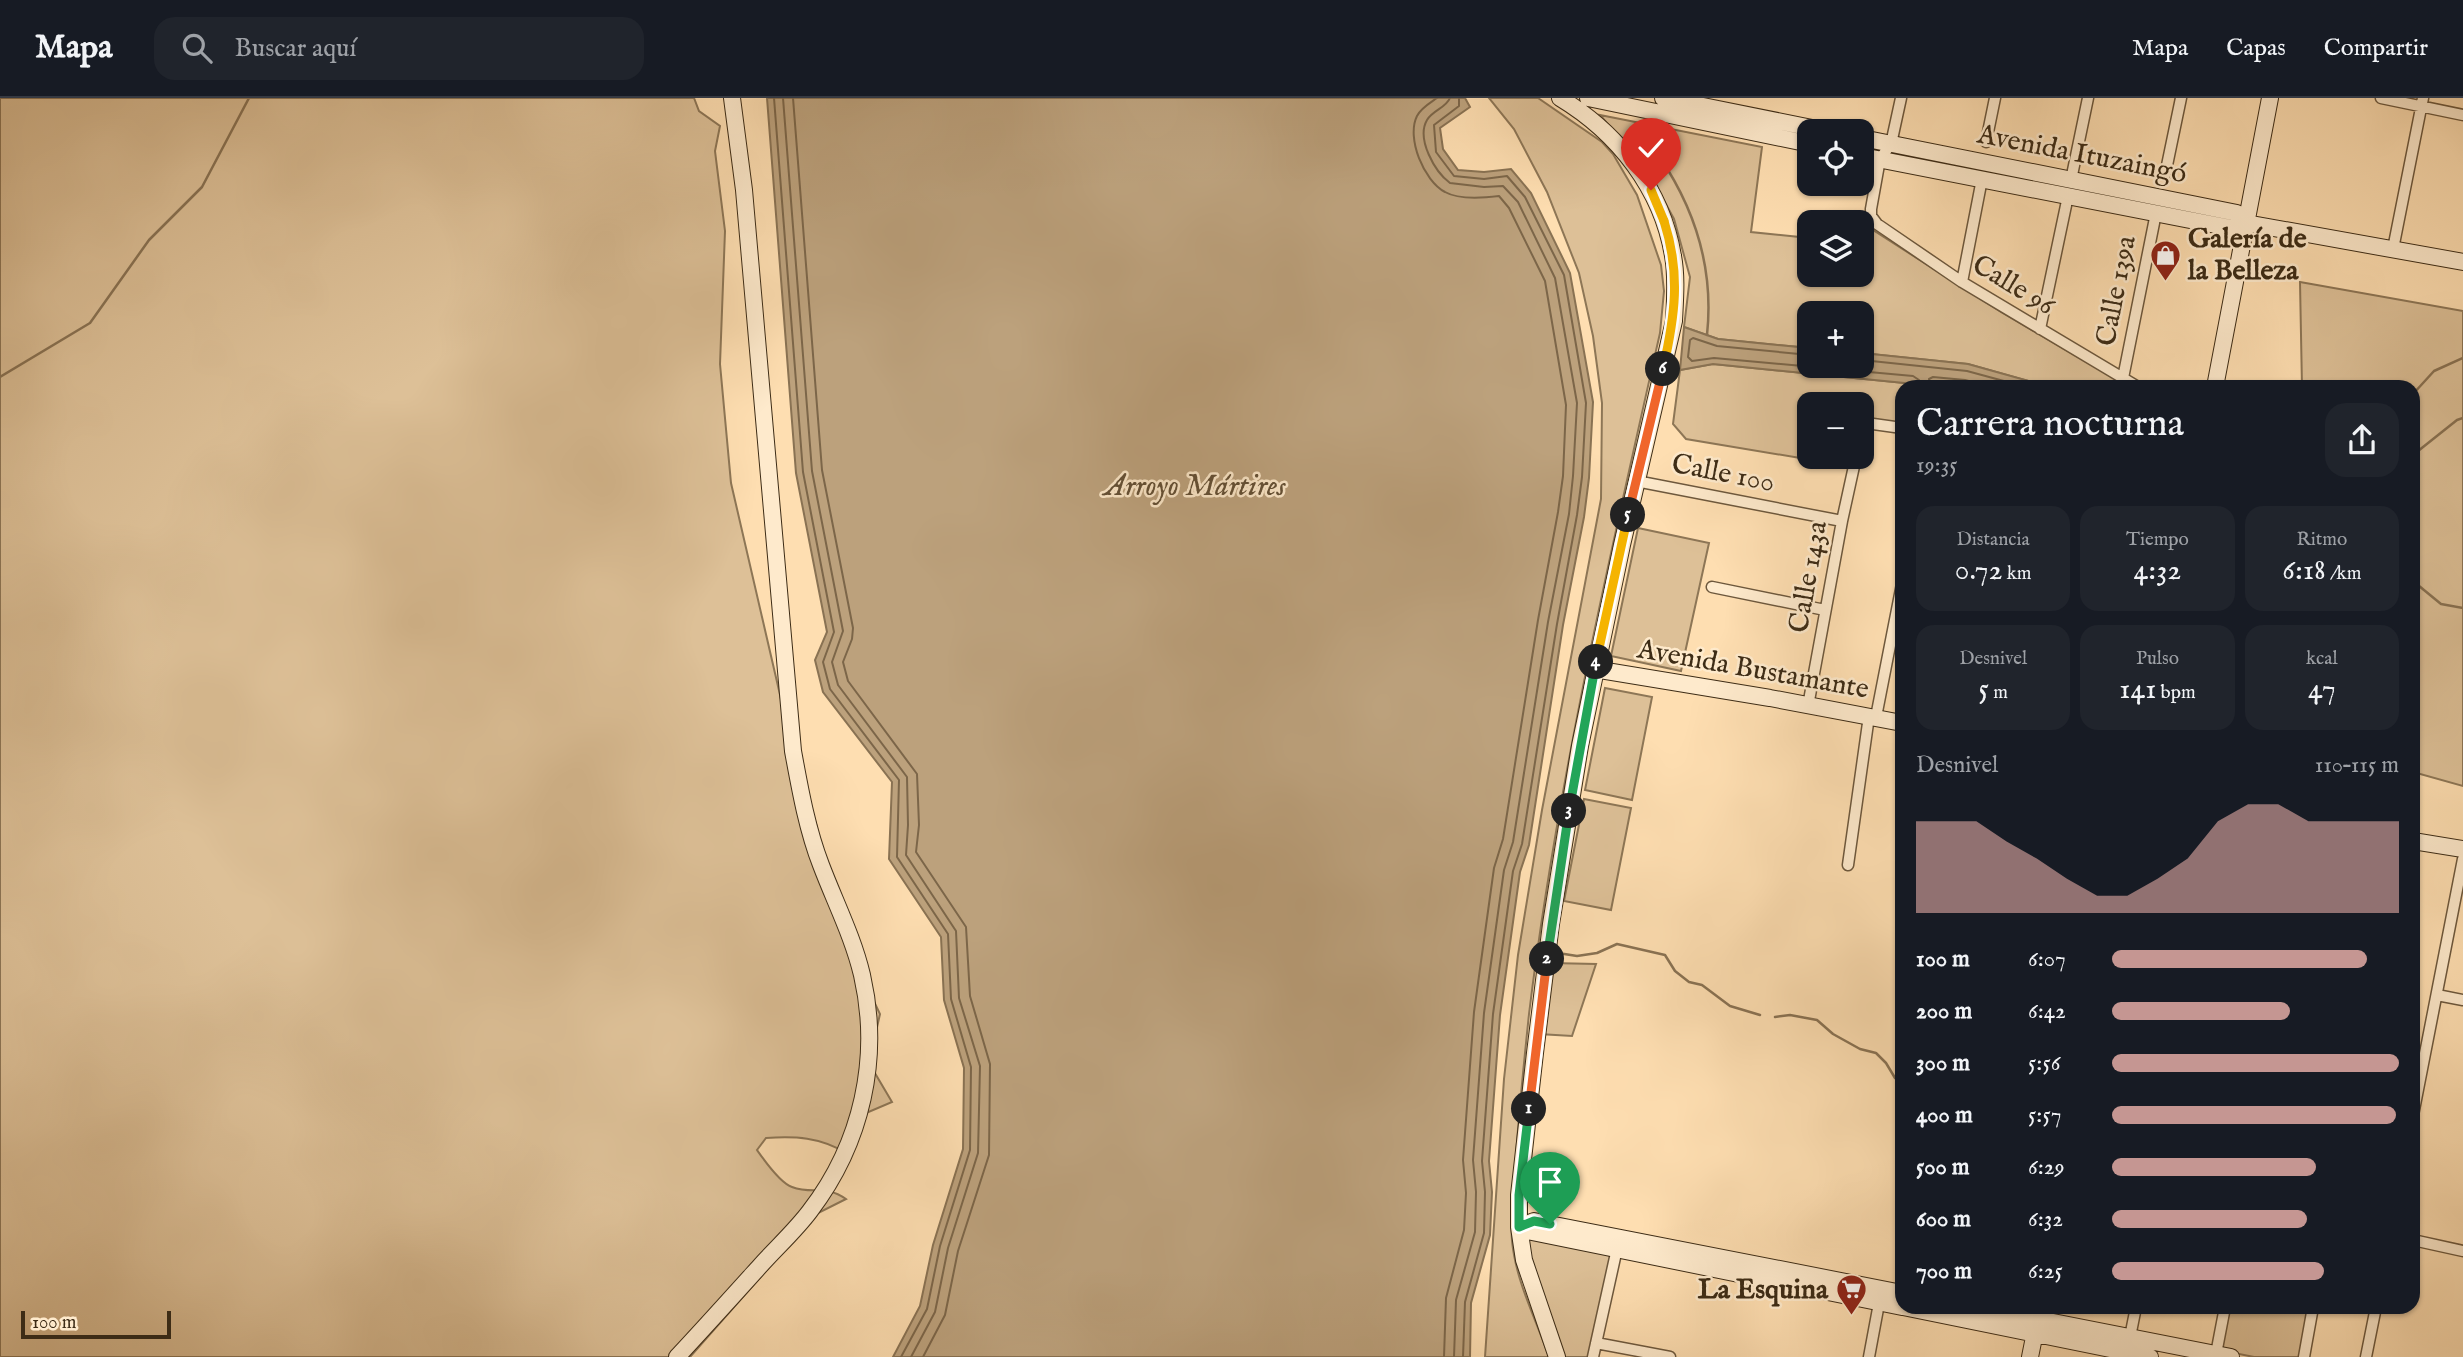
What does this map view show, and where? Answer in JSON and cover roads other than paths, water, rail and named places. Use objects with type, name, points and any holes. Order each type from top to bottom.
[{"type":"main road","points":[[677,1357],[809,1212],[828,1184],[846,1153],[859,1116],[869,1063],[870,1018],[861,974],[848,932],[820,863],[793,751],[744,190],[732,98]]},
{"type":"main road","points":[[1557,1357],[1524,1260],[1519,1227],[1519,1195],[1551,924],[1568,813],[1594,669],[1674,321],[1674,257],[1665,223],[1651,190],[1641,172],[1603,129],[1581,110],[1560,98]]},
{"type":"main road","points":[[1588,98],[1797,141]]},
{"type":"main road","points":[[1663,98],[1714,103],[1797,123]]},
{"type":"main road","points":[[2216,380],[2270,98]]},
{"type":"main road","points":[[1696,101],[1701,121]]},
{"type":"main road","points":[[1701,121],[1714,103]]},
{"type":"main road","name":"Avenida Ituzaingó","points":[[1874,140],[2070,188],[2156,213],[2231,228],[2246,223],[2463,262]]},
{"type":"main road","name":"Avenida Ituzaingó","points":[[1874,158],[1982,178],[2237,213],[2246,223]]},
{"type":"main road","name":"Avenida Bustamante","points":[[1594,669],[1895,722]]},
{"type":"main road","points":[[2420,842],[2463,849]]},
{"type":"main road","points":[[1519,1227],[1532,1232],[1618,1244],[1880,1296],[1895,1304]]},
{"type":"main road","points":[[1880,1296],[1895,1294]]},
{"type":"main road","points":[[1975,1314],[2038,1320],[2150,1357]]},
{"type":"main road","points":[[2010,1314],[2223,1355]]},
{"type":"main road","points":[[2031,1357],[2038,1320]]},
{"type":"street","points":[[1880,159],[1891,144],[1901,98]]},
{"type":"street","points":[[1986,142],[1995,98]]},
{"type":"street","points":[[2040,329],[2088,98]]},
{"type":"street","points":[[2165,175],[2181,98]]},
{"type":"street","points":[[2381,98],[2422,102],[2463,115]]},
{"type":"street","points":[[2393,249],[2422,102]]},
{"type":"street","name":"Calle 96","points":[[1880,159],[1871,216],[1877,224],[1962,282],[2126,380]]},
{"type":"street","points":[[1962,282],[1982,178]]},
{"type":"street","name":"Calle 139a","points":[[2123,378],[2156,213]]},
{"type":"street","points":[[1874,427],[1895,428]]},
{"type":"street","name":"Calle 143a","points":[[1808,705],[1853,469]]},
{"type":"street","name":"Calle 100","points":[[1636,481],[1842,521]]},
{"type":"street","points":[[1712,587],[1825,610]]},
{"type":"street","points":[[1848,865],[1873,717],[1895,616]]},
{"type":"street","points":[[2420,1080],[2463,859]]},
{"type":"street","points":[[2437,995],[2463,1000]]},
{"type":"street","points":[[2420,1242],[2463,1251]]},
{"type":"street","points":[[1593,1357],[1618,1244]]},
{"type":"street","points":[[1868,1357],[1880,1296]]},
{"type":"street","points":[[2130,1337],[2135,1314]]},
{"type":"street","points":[[2223,1355],[2225,1314]]},
{"type":"street","points":[[2304,1357],[2312,1314]]},
{"type":"street","points":[[2366,1357],[2375,1314]]},
{"type":"street","points":[[1596,1343],[1670,1357]]},
{"type":"water","name":"Arroyo Mártires","points":[[767,98],[1465,98],[1470,107],[1440,128],[1443,149],[1458,170],[1484,172],[1511,169],[1531,193],[1570,273],[1593,402],[1584,517],[1563,625],[1529,845],[1520,872],[1500,1015],[1489,1161],[1492,1192],[1490,1235],[1471,1303],[1470,1357],[893,1357],[920,1306],[933,1245],[963,1149],[964,1068],[944,1000],[941,937],[889,859],[892,782],[823,692],[815,660],[827,632],[796,473]]},
{"type":"water","points":[[1684,327],[1718,339],[1797,347],[1797,372],[1713,364],[1680,370]]},
{"type":"water","points":[[1874,354],[1968,364],[2025,380],[1895,380],[1854,378],[1874,378]]},
{"type":"waterway","points":[[0,377],[90,323],[149,240],[202,187],[249,98]]},
{"type":"waterway","points":[[1659,156],[1683,197],[1699,241],[1708,287],[1707,335]]},
{"type":"waterway","points":[[2420,386],[2434,371],[2463,358]]},
{"type":"waterway","points":[[2420,449],[2463,418]]},
{"type":"waterway","points":[[2420,587],[2441,604],[2463,608]]},
{"type":"waterway","points":[[1558,953],[1577,956],[1597,953],[1617,944],[1665,955],[1675,971],[1689,982],[1702,985],[1730,1006],[1760,1015]]},
{"type":"waterway","points":[[1775,1017],[1790,1015],[1817,1020],[1833,1034],[1860,1049],[1876,1053],[1895,1078]]},
{"type":"place","name":"Galería de la Belleza","points":[[2165,282]]},
{"type":"place","name":"La Esquina","points":[[1851,1317]]}]
